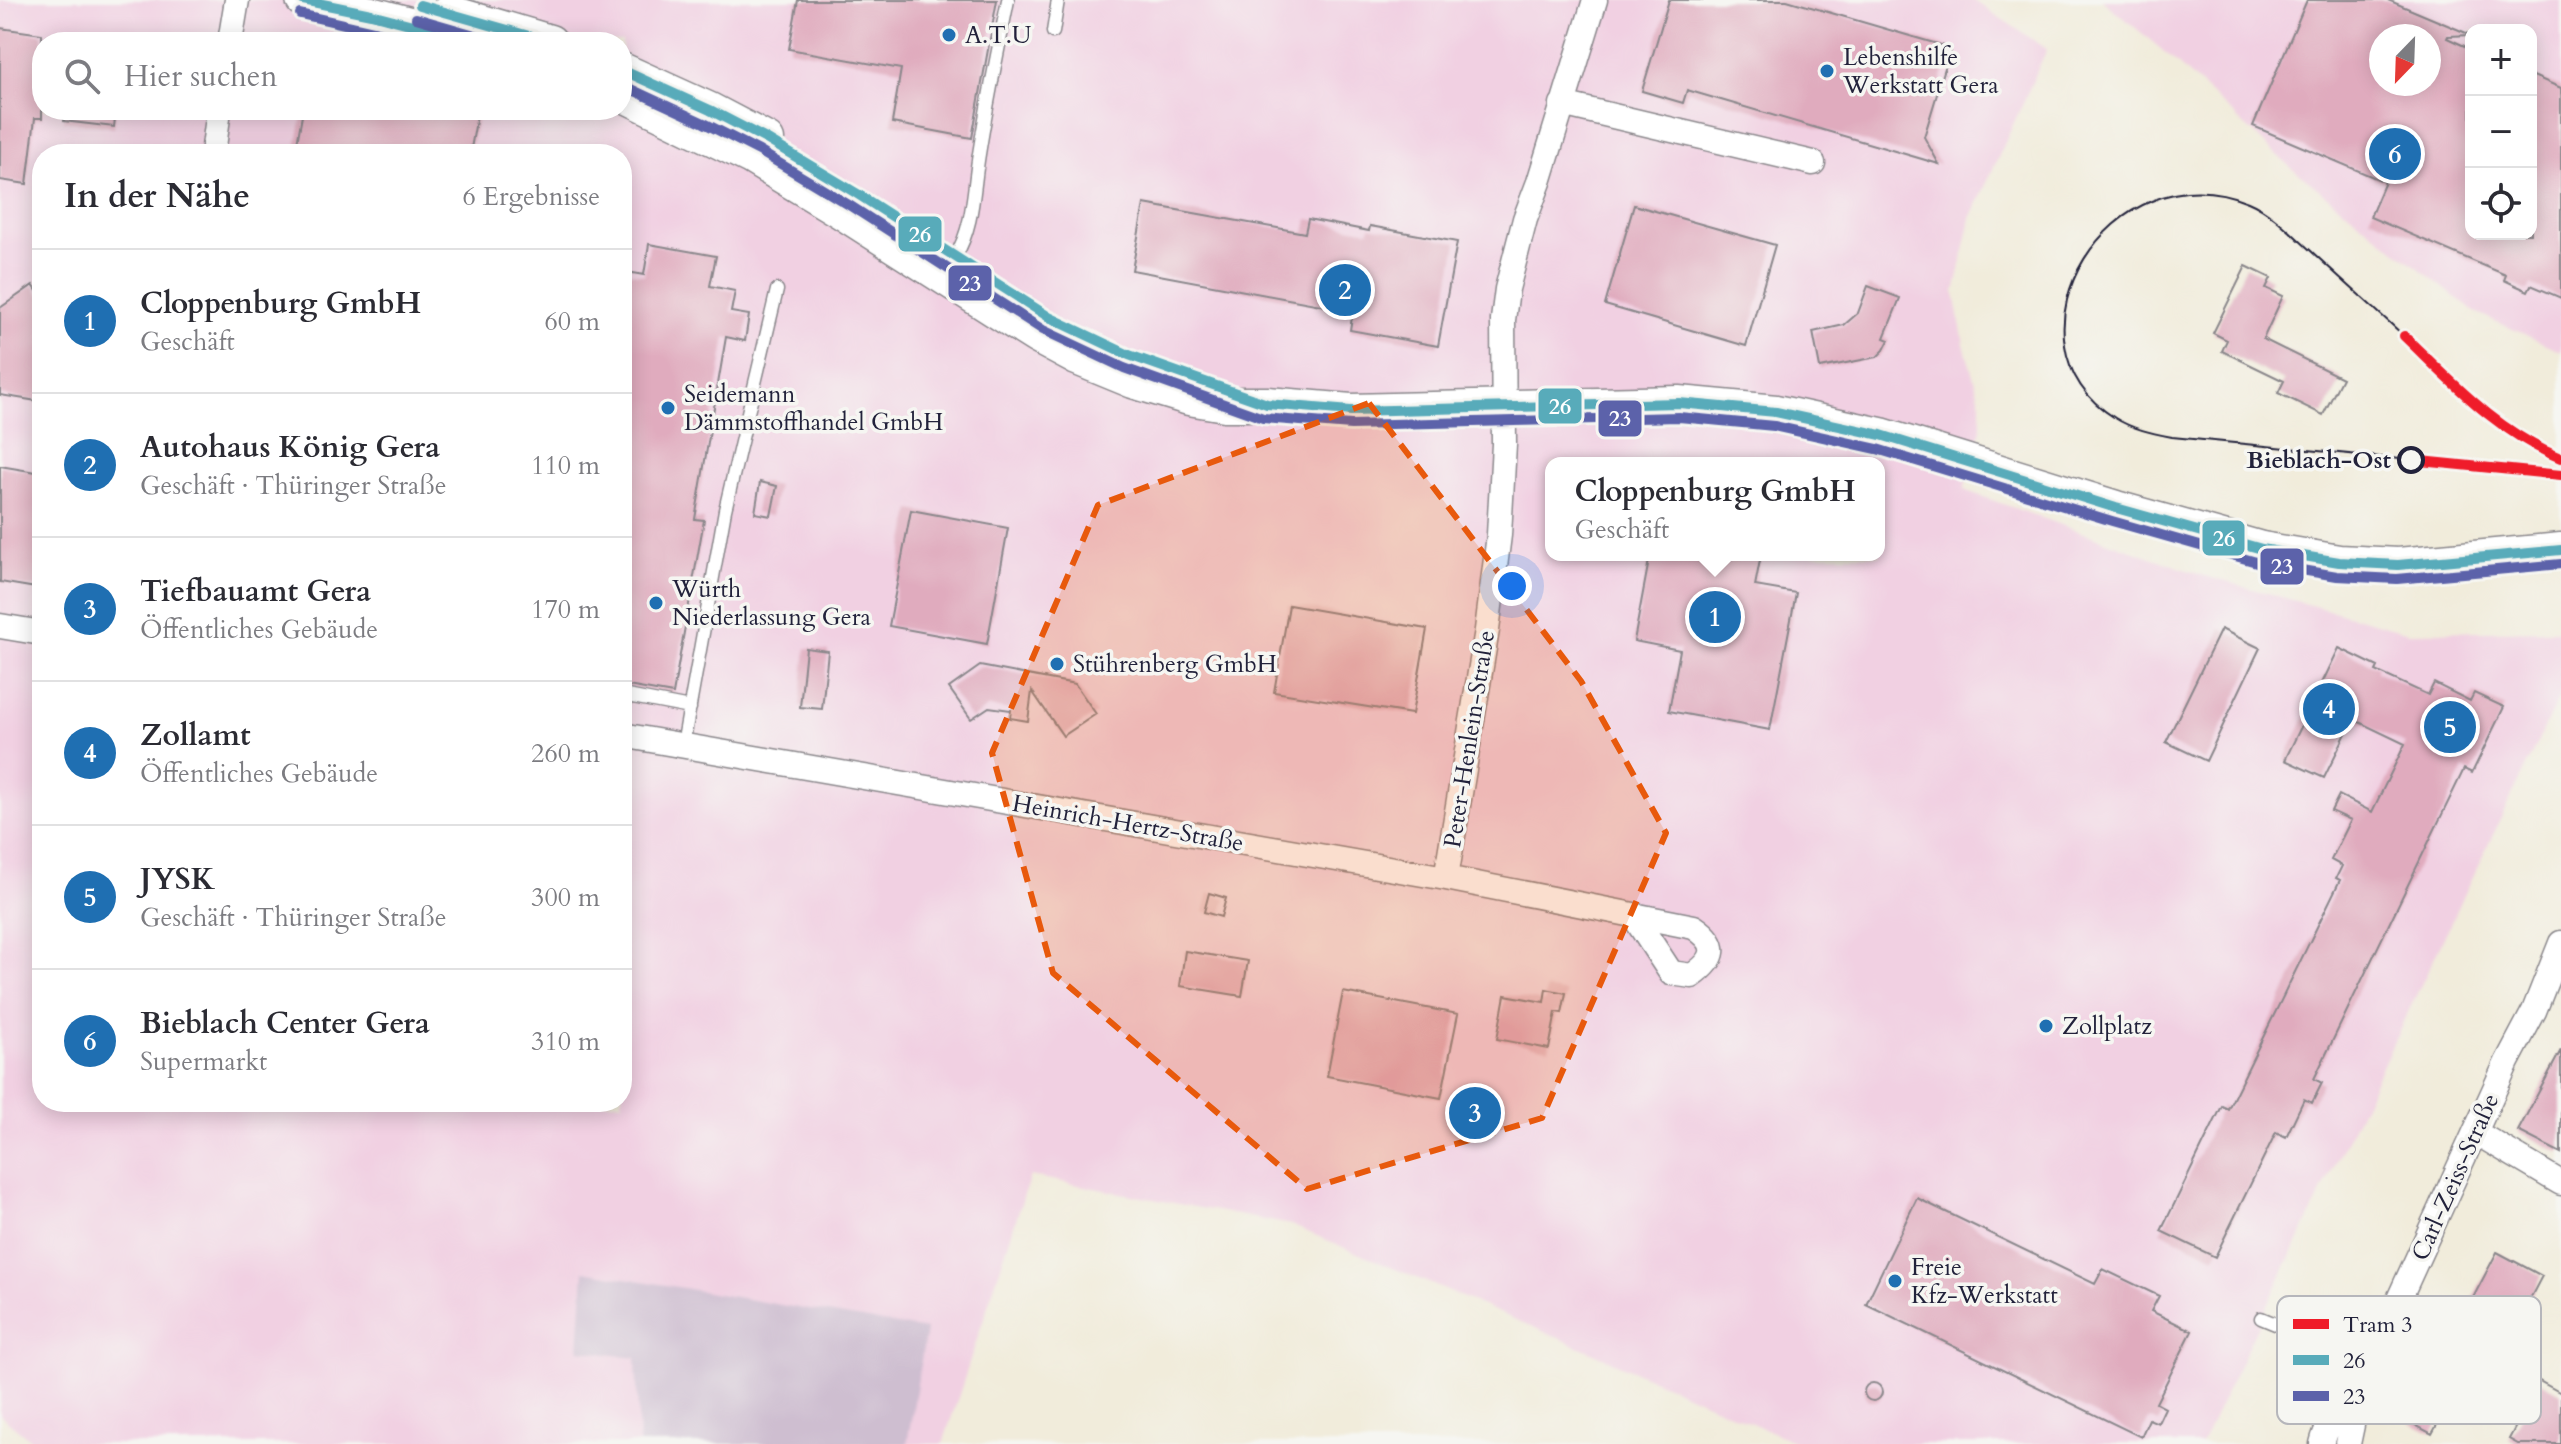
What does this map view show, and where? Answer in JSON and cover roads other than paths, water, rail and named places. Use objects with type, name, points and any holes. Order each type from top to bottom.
[{"type":"main road","points":[[303,0],[440,32]]},
{"type":"main road","points":[[401,0],[518,32]]},
{"type":"main road","points":[[632,75],[766,139],[856,193],[949,266]]},
{"type":"main road","points":[[632,99],[751,157],[949,266],[1092,339],[1267,404],[1351,411],[1679,403],[1776,412],[1881,435],[2116,508],[2262,549],[2339,562],[2422,564],[2561,550]]},
{"type":"street","points":[[232,32],[237,0]]},
{"type":"street","name":"Peter-Henlein-Straße","points":[[1446,878],[1487,630],[1497,548],[1502,494],[1503,320],[1507,289],[1514,257],[1595,0]]},
{"type":"street","points":[[1562,104],[1813,163]]},
{"type":"street","points":[[214,144],[218,120]]},
{"type":"street","points":[[0,626],[32,631]]},
{"type":"street","name":"Heinrich-Hertz-Straße","points":[[632,737],[1446,878],[1633,915]]},
{"type":"street","name":"Carl-Zeiss-Straße","points":[[2400,1296],[2507,1062],[2534,1011],[2561,943]]},
{"type":"street","points":[[2475,1132],[2561,1183]]},
{"type":"street","name":"Carl-Zeiss-Straße","points":[[2322,1444],[2330,1424]]},
{"type":"street","name":"Carl-Zeiss-Straße","points":[[2348,1444],[2352,1424]]},
{"type":"lane","points":[[949,266],[964,242],[970,222],[979,152],[1008,0]]},
{"type":"lane","points":[[1053,32],[1058,0]]},
{"type":"lane","points":[[683,745],[725,510],[777,290]]},
{"type":"lane","points":[[632,697],[690,708]]},
{"type":"lane","points":[[2261,1318],[2277,1325]]},
{"type":"tram line","points":[[2404,336],[2265,211],[2248,202],[2198,192],[2152,201],[2113,225],[2084,259],[2067,300],[2065,343],[2080,384],[2115,418],[2135,428],[2172,437],[2411,460]]},
{"type":"tram line","name":"3","points":[[2404,336],[2496,420],[2516,435],[2561,458]]},
{"type":"tram line","name":"3","points":[[2411,460],[2561,475]]},
{"type":"place","name":"A.T.U","points":[[949,35]]},
{"type":"place","name":"Lebenshilfe Werkstatt Gera","points":[[1827,71]]},
{"type":"place","name":"Bieblach Center Gera","points":[[2395,154]]},
{"type":"place","name":"Autohaus König Gera","points":[[1345,290]]},
{"type":"place","name":"Seidemann Dämmstoffhandel GmbH","points":[[668,408]]},
{"type":"place","name":"Bieblach-Ost","points":[[2411,460]]},
{"type":"place","name":"Würth Niederlassung Gera","points":[[656,603]]},
{"type":"place","name":"Cloppenburg GmbH","points":[[1715,617]]},
{"type":"place","name":"Stührenberg GmbH","points":[[1057,664]]},
{"type":"place","name":"Zollamt","points":[[2329,709]]},
{"type":"place","name":"JYSK","points":[[2450,727]]},
{"type":"place","name":"Zollplatz","points":[[2046,1026]]},
{"type":"place","name":"Tiefbauamt Gera","points":[[1475,1113]]},
{"type":"place","name":"Freie Kfz-Werkstatt","points":[[1895,1281]]}]
